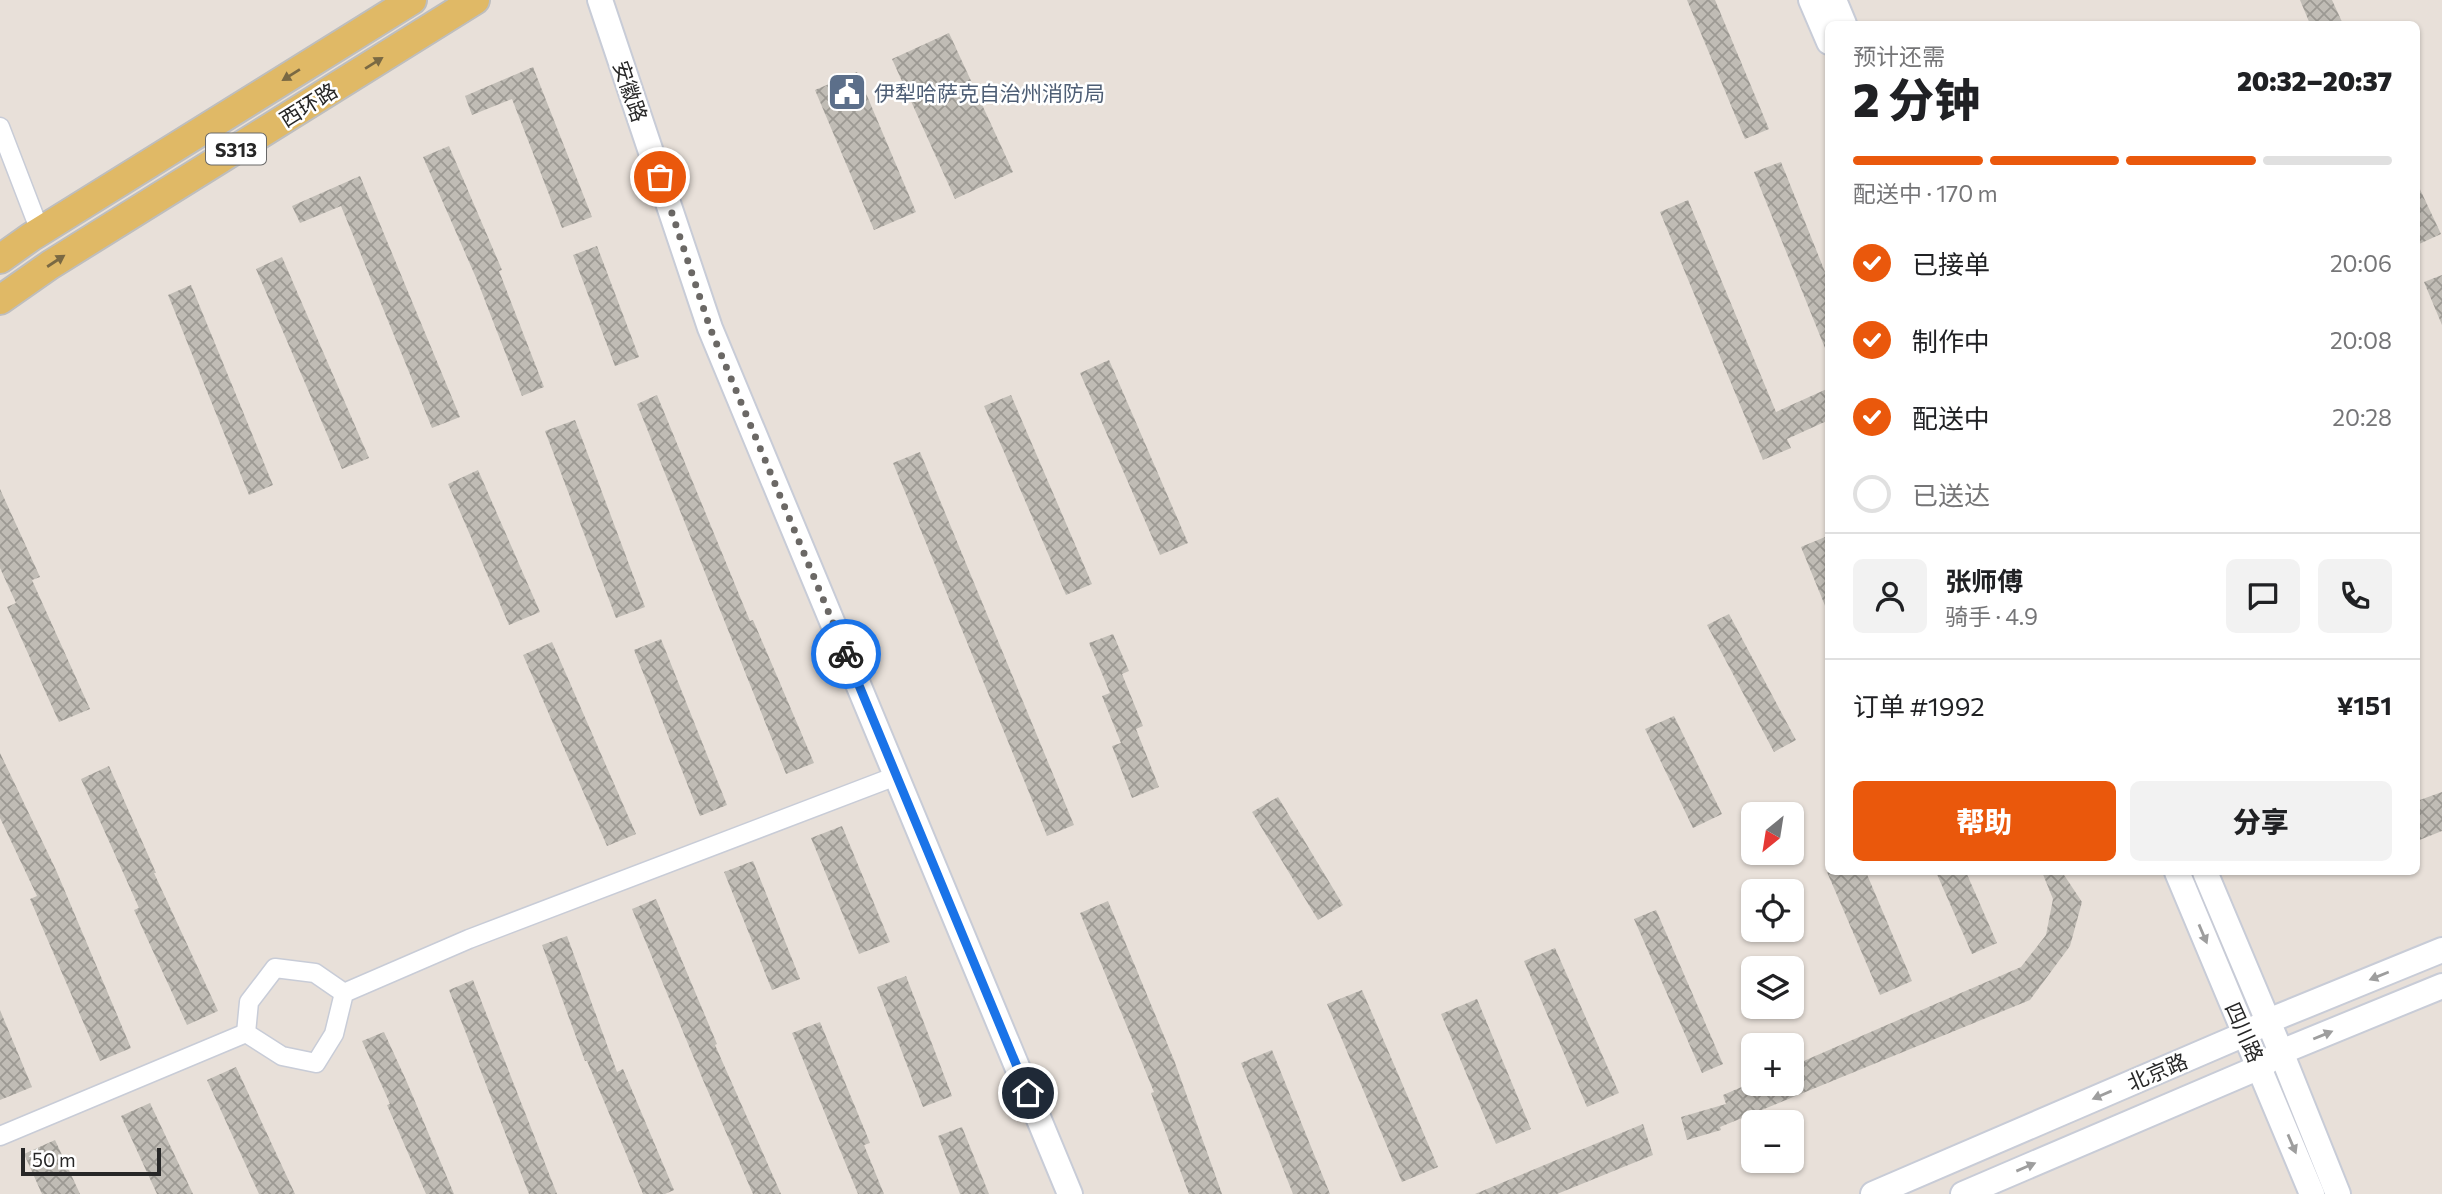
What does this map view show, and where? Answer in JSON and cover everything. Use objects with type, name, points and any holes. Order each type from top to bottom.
[{"type":"main road","name":"西环路","points":[[0,259],[40,231],[412,0]]},
{"type":"main road","name":"西环路","points":[[0,300],[50,265],[475,0]]},
{"type":"street","name":"安徽路","points":[[600,0],[710,328],[1070,1194]]},
{"type":"street","points":[[1811,0],[1825,33]]},
{"type":"street","points":[[1834,0],[1843,21]]},
{"type":"street","points":[[0,127],[40,231]]},
{"type":"street","points":[[344,993],[469,939],[896,776]]},
{"type":"street","name":"四川路","points":[[2178,875],[2312,1194]]},
{"type":"street","name":"四川路","points":[[2206,875],[2338,1194]]},
{"type":"street","name":"北京路","points":[[1873,1194],[2245,1034],[2268,1021],[2442,950]]},
{"type":"street","points":[[246,1033],[250,1002],[275,968],[315,973],[344,993]]},
{"type":"street","name":"北京路","points":[[1963,1194],[2260,1067],[2281,1052],[2442,986]]},
{"type":"street","points":[[246,1033],[282,1056],[316,1063],[334,1034],[344,993]]},
{"type":"street","points":[[0,1136],[246,1033]]},
{"type":"building","points":[[1687,0],[1715,0],[1769,129],[1745,139]]},
{"type":"building","points":[[2300,0],[2332,0],[2342,21],[2309,21]]},
{"type":"building","points":[[949,33],[1013,172],[955,199],[892,59]]},
{"type":"building","points":[[533,67],[592,217],[562,228],[512,99],[472,115],[465,96]]},
{"type":"building","points":[[857,72],[916,212],[874,230],[815,90]]},
{"type":"building","points":[[449,146],[502,270],[499,271],[544,387],[522,396],[477,280],[423,157]]},
{"type":"building","points":[[1781,162],[1825,272],[1825,348],[1754,172]]},
{"type":"building","points":[[360,176],[460,417],[432,428],[341,206],[300,223],[292,206]]},
{"type":"building","points":[[2420,189],[2441,234],[2420,244]]},
{"type":"building","points":[[1688,200],[1776,412],[1825,390],[1825,422],[1787,439],[1791,448],[1763,460],[1660,212]]},
{"type":"building","points":[[597,246],[639,357],[615,366],[573,255]]},
{"type":"building","points":[[282,257],[369,458],[342,469],[256,269]]},
{"type":"building","points":[[2442,275],[2442,325],[2424,282]]},
{"type":"building","points":[[191,285],[273,485],[249,495],[168,295]]},
{"type":"building","points":[[1109,360],[1188,543],[1160,555],[1080,373]]},
{"type":"building","points":[[657,395],[750,621],[753,620],[814,763],[786,774],[637,404]]},
{"type":"building","points":[[1011,395],[1092,584],[1066,595],[984,406]]},
{"type":"building","points":[[575,420],[645,607],[616,618],[545,431]]},
{"type":"building","points":[[920,452],[1074,825],[1047,836],[893,463]]},
{"type":"building","points":[[478,470],[540,612],[509,625],[448,484]]},
{"type":"building","points":[[0,489],[40,577],[32,580],[90,709],[59,722],[7,607],[16,603],[0,568]]},
{"type":"building","points":[[1825,537],[1825,606],[1801,547]]},
{"type":"building","points":[[1729,614],[1796,740],[1774,752],[1707,625]]},
{"type":"building","points":[[1113,634],[1129,671],[1122,674],[1143,726],[1136,729],[1159,787],[1132,798],[1112,746],[1121,743],[1102,696],[1110,693],[1089,643]]},
{"type":"building","points":[[661,639],[727,805],[700,816],[634,650]]},
{"type":"building","points":[[552,642],[636,834],[607,846],[523,655]]},
{"type":"building","points":[[1674,716],[1722,814],[1693,828],[1645,729]]},
{"type":"building","points":[[0,753],[56,870],[131,1048],[100,1061],[30,899],[37,896],[0,818]]},
{"type":"building","points":[[109,766],[154,873],[218,1011],[187,1025],[134,910],[139,908],[81,779]]},
{"type":"building","points":[[2442,792],[2442,831],[2420,840],[2420,800]]},
{"type":"building","points":[[1278,797],[1343,905],[1318,920],[1252,812]]},
{"type":"building","points":[[842,826],[890,942],[859,954],[811,838]]},
{"type":"building","points":[[753,861],[800,979],[772,990],[724,872]]},
{"type":"building","points":[[1828,875],[1867,875],[1912,981],[1880,995]]},
{"type":"building","points":[[1937,875],[1967,875],[1997,943],[1972,954]]},
{"type":"building","points":[[2043,875],[2064,875],[2082,902],[2070,946],[2030,1000],[1804,1093],[1804,1061],[2021,967],[2046,935],[2053,899]]},
{"type":"building","points":[[656,899],[717,1044],[715,1045],[781,1194],[753,1194],[703,1080],[632,909]]},
{"type":"building","points":[[1108,901],[1174,1060],[1222,1194],[1189,1194],[1151,1093],[1154,1092],[1080,913]]},
{"type":"building","points":[[1656,910],[1723,1064],[1702,1073],[1634,919]]},
{"type":"building","points":[[567,936],[617,1072],[623,1069],[674,1190],[665,1194],[643,1194],[585,1061],[542,945]]},
{"type":"building","points":[[1555,948],[1619,1093],[1587,1107],[1524,961]]},
{"type":"building","points":[[906,976],[952,1096],[923,1107],[877,987]]},
{"type":"building","points":[[473,980],[557,1194],[529,1194],[449,990]]},
{"type":"building","points":[[1362,990],[1438,1167],[1402,1182],[1327,1004]]},
{"type":"building","points":[[1477,999],[1531,1129],[1496,1144],[1441,1014]]},
{"type":"building","points":[[0,1010],[32,1087],[0,1100]]},
{"type":"building","points":[[820,1022],[870,1143],[864,1145],[884,1194],[858,1194],[792,1033]]},
{"type":"building","points":[[384,1032],[454,1194],[426,1194],[387,1105],[390,1104],[362,1041]]},
{"type":"building","points":[[1272,1050],[1330,1194],[1293,1194],[1241,1063]]},
{"type":"building","points":[[236,1067],[295,1194],[259,1194],[207,1080]]},
{"type":"building","points":[[1741,1087],[1741,1096],[1796,1096],[1761,1110],[1741,1110],[1741,1118],[1720,1127],[1721,1130],[1687,1140],[1681,1117],[1726,1104],[1723,1095]]},
{"type":"building","points":[[150,1103],[193,1194],[157,1194],[121,1116]]},
{"type":"building","points":[[1643,1124],[1653,1155],[1557,1194],[1475,1194]]},
{"type":"building","points":[[962,1127],[989,1194],[960,1194],[938,1136]]},
{"type":"building","points":[[55,1140],[80,1194],[42,1194],[24,1154]]},
{"type":"way so far","points":[[660,177],[710,328],[846,654]]},
{"type":"place","name":"伊犁哈萨克自治州消防局","points":[[847,92]]},
{"type":"route","points":[[846,654],[1028,1093]]}]
